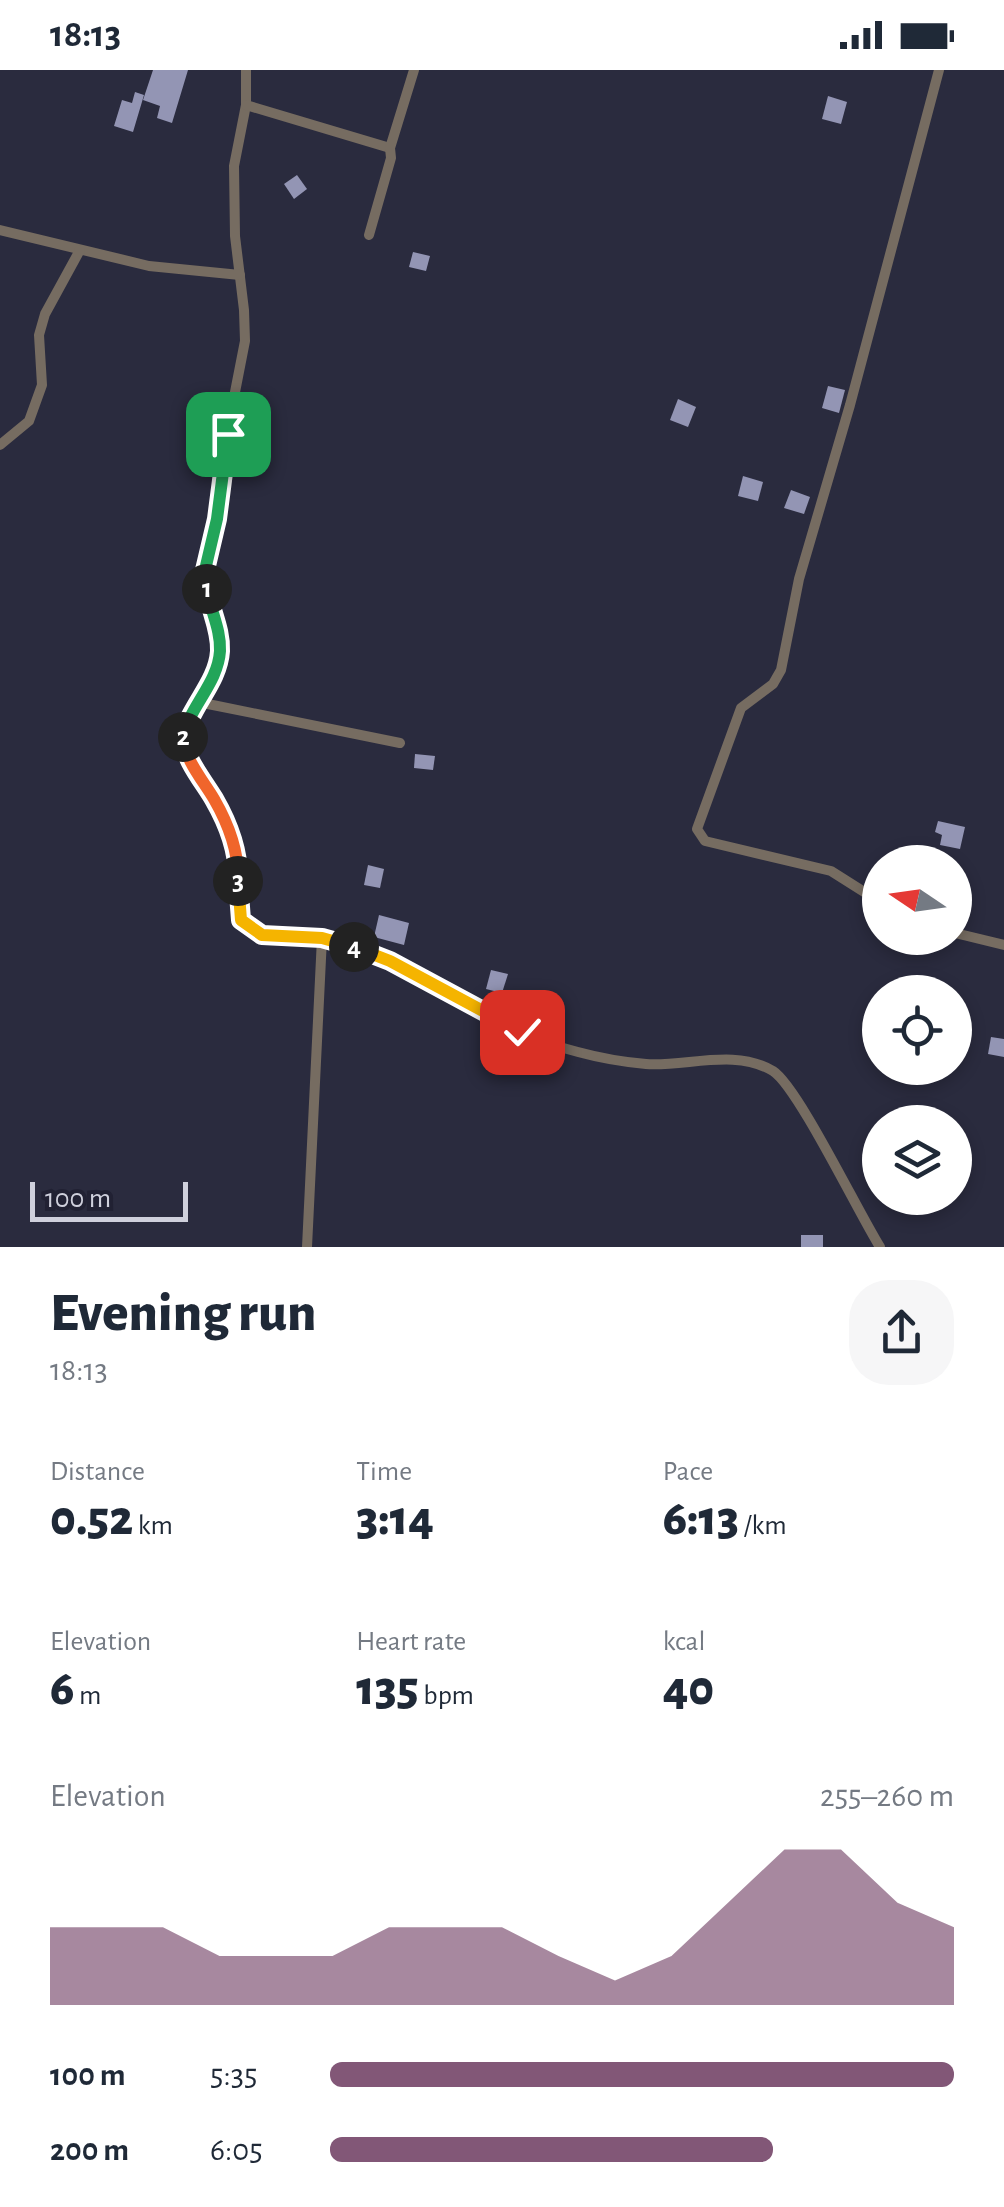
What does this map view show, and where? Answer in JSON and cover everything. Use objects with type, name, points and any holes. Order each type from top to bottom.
[{"type":"street","points":[[246,70],[246,105],[234,166],[234,236],[245,341],[217,519],[205,570],[220,637],[220,655],[214,675],[186,725],[184,748],[233,840],[239,864],[241,920],[262,935],[322,938],[356,947],[559,1048],[650,1064],[709,1058],[771,1070],[792,1093],[880,1247]]},
{"type":"street","points":[[370,234],[414,70]]},
{"type":"street","points":[[862,889],[843,876],[762,852],[705,841],[697,829],[741,708],[773,684],[781,670],[799,579],[856,386],[939,70]]},
{"type":"street","points":[[246,105],[390,148]]},
{"type":"street","points":[[0,230],[148,266],[240,276]]},
{"type":"street","points":[[0,445],[29,420],[42,384],[40,335],[45,314],[80,250]]},
{"type":"street","points":[[198,702],[400,743]]},
{"type":"street","points":[[972,937],[1004,944]]},
{"type":"street","points":[[307,1247],[322,938]]},
{"type":"building","points":[[153,70],[188,70],[172,123],[157,118],[160,106],[143,100]]},
{"type":"building","points":[[135,92],[144,95],[133,132],[114,126],[122,100],[132,103]]},
{"type":"building","points":[[828,96],[847,102],[841,124],[822,119]]},
{"type":"building","points":[[297,175],[307,189],[294,199],[284,184]]},
{"type":"building","points":[[413,252],[430,256],[426,271],[409,267]]},
{"type":"building","points":[[828,386],[845,390],[839,413],[822,408]]},
{"type":"building","points":[[678,399],[696,407],[688,427],[670,420]]},
{"type":"building","points":[[743,476],[763,482],[758,501],[738,496]]},
{"type":"building","points":[[791,490],[810,497],[804,514],[784,508]]},
{"type":"building","points":[[415,754],[435,756],[433,770],[414,768]]},
{"type":"building","points":[[938,821],[965,827],[961,845],[940,845],[942,835],[935,832]]},
{"type":"building","points":[[368,865],[384,869],[380,888],[364,885]]},
{"type":"building","points":[[379,915],[409,923],[404,945],[374,937]]},
{"type":"building","points":[[491,970],[508,974],[502,993],[486,989]]},
{"type":"building","points":[[991,1037],[1004,1039],[1004,1057],[988,1054]]},
{"type":"building","points":[[801,1235],[823,1235],[823,1247],[801,1247]]},
{"type":"route","points":[[228,434],[217,519],[205,570],[220,637],[220,655],[182,738],[233,840],[239,864],[241,920],[262,935],[322,938],[356,947],[390,961],[522,1032]]}]
